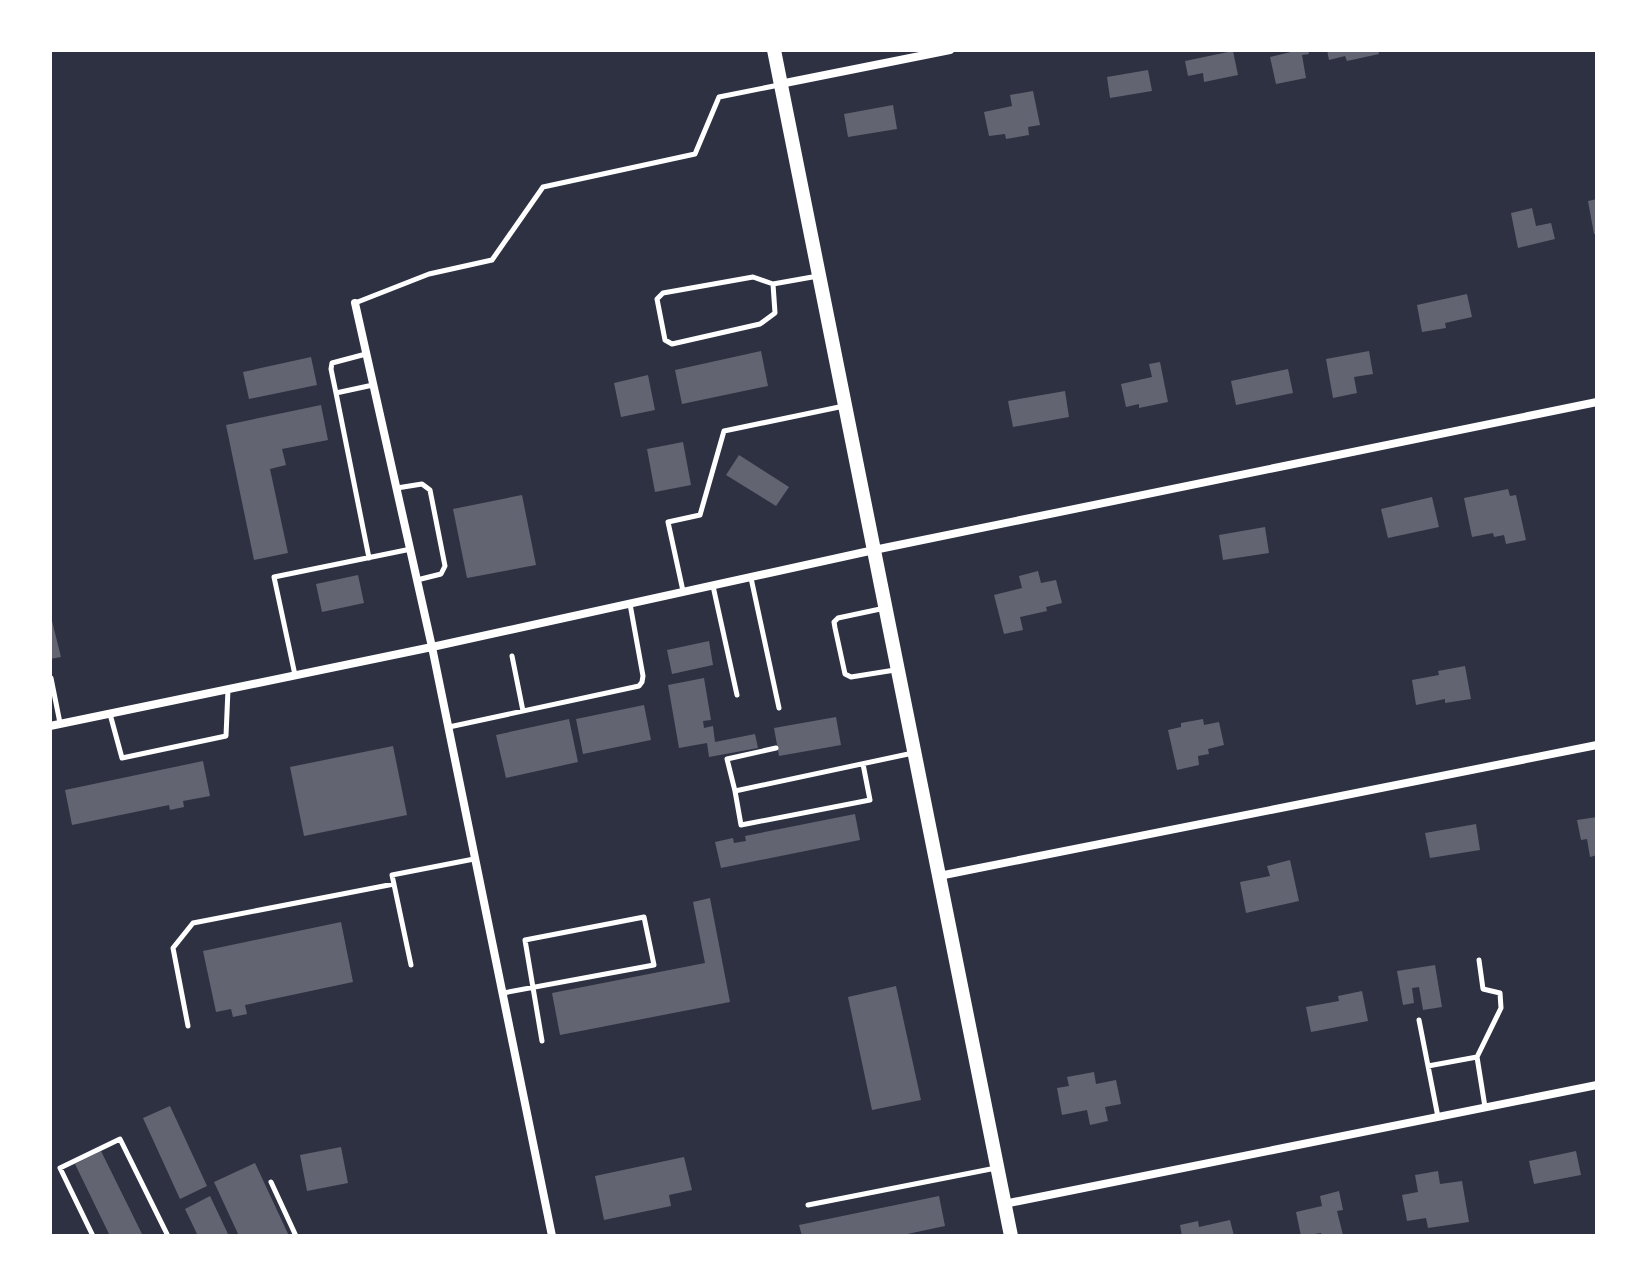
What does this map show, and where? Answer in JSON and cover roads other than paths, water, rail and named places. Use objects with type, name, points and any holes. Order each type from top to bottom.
[{"type":"main road","points":[[774,50],[1011,1236]]},
{"type":"street","points":[[780,84],[950,50]]},
{"type":"street","points":[[355,303],[449,727],[552,1236]]},
{"type":"street","points":[[55,725],[432,647],[874,550],[1597,402]]},
{"type":"street","points":[[938,877],[1597,745]]},
{"type":"street","points":[[1004,1204],[1597,1085]]},
{"type":"lane","points":[[355,303],[429,274],[492,260],[543,187],[695,154],[719,97],[780,84]]},
{"type":"lane","points":[[773,284],[775,313],[760,324],[672,344],[665,340],[657,299],[663,293],[753,277],[773,284],[819,276]]},
{"type":"lane","points":[[367,354],[338,360],[332,363],[331,369],[369,558]]},
{"type":"lane","points":[[336,393],[374,384]]},
{"type":"lane","points":[[683,591],[668,522],[700,515],[724,431],[845,405]]},
{"type":"lane","points":[[397,488],[422,484],[430,490],[445,566],[441,574],[417,580]]},
{"type":"lane","points":[[295,675],[274,577],[411,549]]},
{"type":"lane","points":[[751,577],[779,708]]},
{"type":"lane","points":[[713,585],[737,695]]},
{"type":"lane","points":[[449,727],[639,686],[643,676],[630,603]]},
{"type":"lane","points":[[886,608],[838,618],[834,622],[845,674],[851,677],[898,670]]},
{"type":"lane","points":[[512,656],[523,711]]},
{"type":"lane","points":[[51,678],[55,725]]},
{"type":"lane","points":[[110,714],[122,758],[137,755],[226,736],[228,689]]},
{"type":"lane","points":[[776,748],[727,759],[741,825],[870,800],[863,764]]},
{"type":"lane","points":[[735,791],[914,753]]},
{"type":"lane","points":[[411,965],[392,875],[475,858]]},
{"type":"lane","points":[[188,1026],[173,948],[193,923],[394,884]]},
{"type":"lane","points":[[502,993],[533,988],[654,965],[644,917],[525,940],[533,988],[542,1041]]},
{"type":"lane","points":[[1479,960],[1483,989],[1500,993],[1501,1008],[1477,1057],[1485,1107]]},
{"type":"lane","points":[[1419,1020],[1438,1117]]},
{"type":"lane","points":[[1428,1066],[1477,1057]]},
{"type":"lane","points":[[93,1236],[60,1168],[120,1139],[168,1236]]},
{"type":"lane","points":[[808,1205],[997,1168]]},
{"type":"lane","points":[[271,1182],[296,1236]]}]
